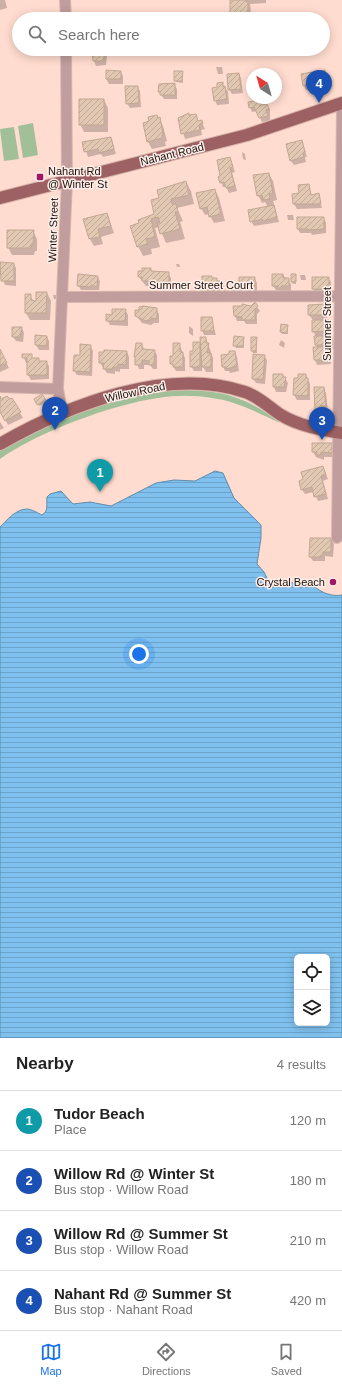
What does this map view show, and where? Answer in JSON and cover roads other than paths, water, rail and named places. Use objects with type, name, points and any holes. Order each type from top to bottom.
[{"type":"main road","name":"Nahant Road","points":[[0,198],[247,135],[342,104]]},
{"type":"main road","name":"Willow Road","points":[[0,444],[32,426],[62,412],[81,405],[158,385],[212,384],[228,386],[248,393],[282,416],[308,426],[340,433]]},
{"type":"street","points":[[65,0],[66,12]]},
{"type":"street","name":"Winter Street","points":[[62,412],[58,389],[67,181],[66,56]]},
{"type":"street","name":"Summer Street","points":[[337,538],[340,433],[342,111]]},
{"type":"street","name":"Summer Street Court","points":[[63,297],[340,296]]},
{"type":"street","points":[[0,387],[58,389]]},
{"type":"water","points":[[215,471],[223,473],[234,498],[261,525],[261,538],[257,564],[264,572],[269,582],[285,582],[315,587],[324,593],[331,595],[342,595],[342,1038],[0,1038],[0,527],[12,515],[23,509],[27,509],[42,515],[46,511],[47,497],[50,494],[61,491],[73,504],[90,502],[111,506],[156,483],[174,480],[195,481]]},
{"type":"place","name":"Nahant Rd @ Summer St","points":[[319,103]]},
{"type":"place","name":"Nahant Rd @ Winter St","points":[[40,177]]},
{"type":"place","name":"Willow Rd @ Winter St","points":[[55,430]]},
{"type":"place","name":"Willow Rd @ Summer St","points":[[322,440]]},
{"type":"place","name":"Tudor Beach","points":[[100,492]]},
{"type":"place","name":"Crystal Beach","points":[[333,582]]}]
